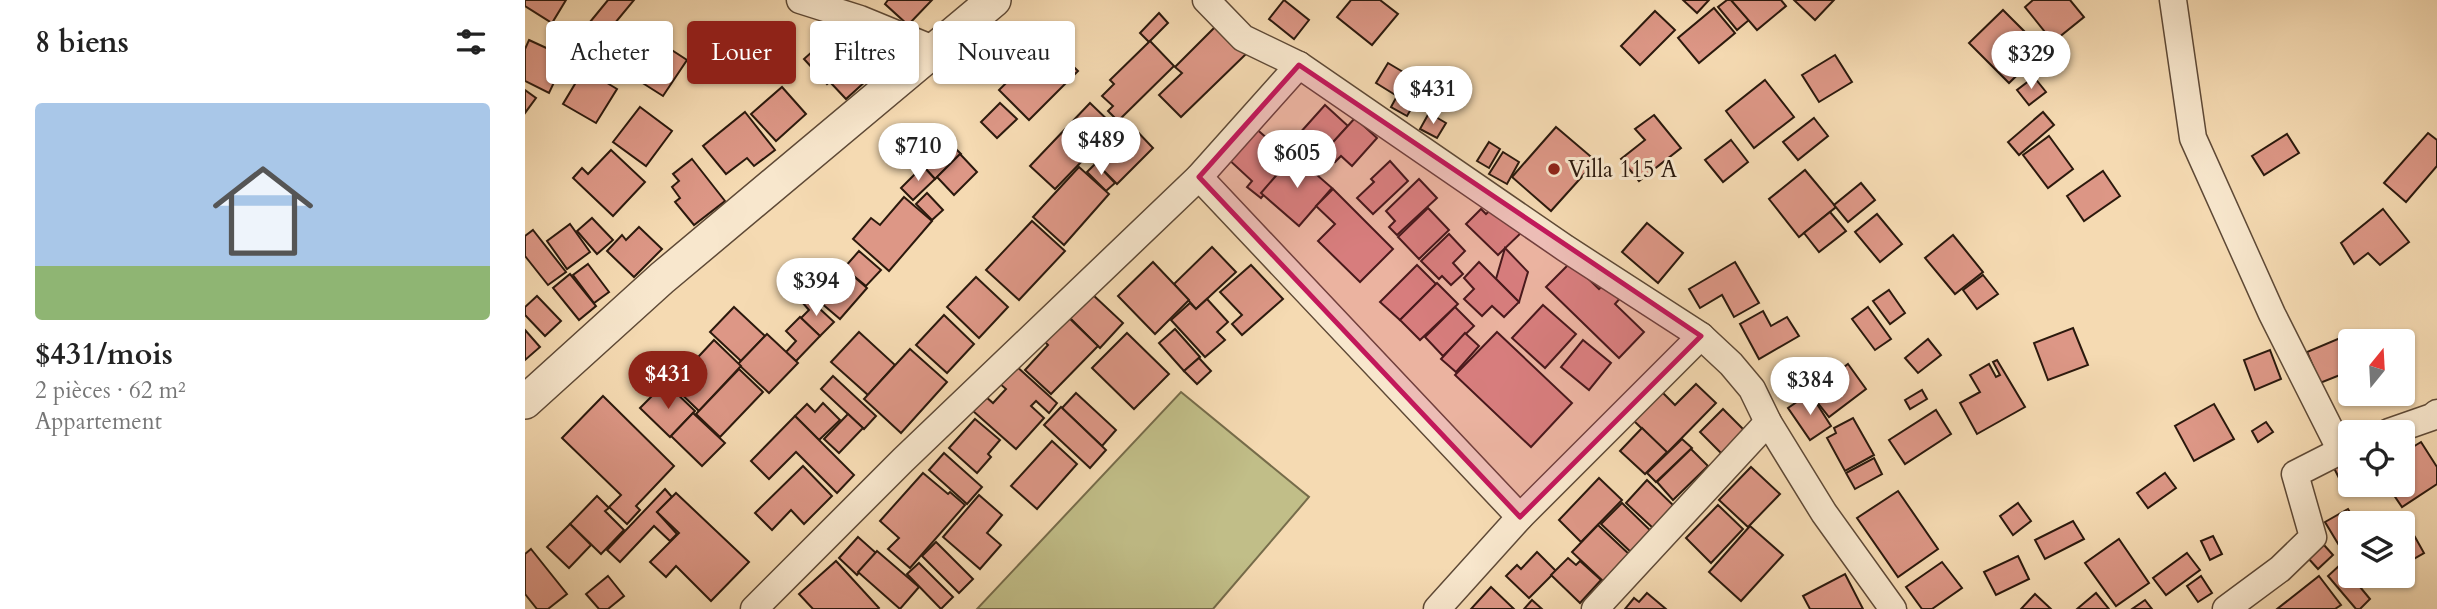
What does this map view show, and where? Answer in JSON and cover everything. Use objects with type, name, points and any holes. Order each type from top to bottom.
[{"type":"street","points":[[525,402],[662,278],[933,49],[860,19],[800,0]]},
{"type":"street","points":[[968,21],[994,0]]},
{"type":"street","points":[[1206,0],[1243,38],[1299,65],[1565,248],[1701,335],[1752,389],[1768,422],[1824,513],[1893,609]]},
{"type":"street","points":[[2173,0],[2193,138],[2272,314],[2338,435]]},
{"type":"street","points":[[754,609],[903,460],[1199,177],[1299,65]]},
{"type":"street","points":[[1199,177],[1520,517]]},
{"type":"street","points":[[1437,609],[1520,517],[1701,335]]},
{"type":"street","points":[[2415,424],[2435,418]]},
{"type":"street","points":[[1595,609],[1768,422]]},
{"type":"street","points":[[2226,609],[2280,569],[2313,537],[2295,474],[2338,452]]},
{"type":"highlighted area","points":[[1299,65],[1701,336],[1520,517],[1199,177]]},
{"type":"shaded area","points":[[1181,392],[1309,497],[1213,609],[977,609]]},
{"type":"building","points":[[525,0],[566,0],[553,21],[525,6]]},
{"type":"building","points":[[608,0],[634,0],[617,21],[591,21]]},
{"type":"building","points":[[888,0],[932,0],[912,21],[904,21],[885,4]]},
{"type":"building","points":[[1284,0],[1309,20],[1294,39],[1269,19]]},
{"type":"building","points":[[1351,0],[1380,0],[1398,14],[1372,45],[1337,17]]},
{"type":"building","points":[[1683,0],[1709,0],[1697,13]]},
{"type":"building","points":[[1731,0],[1749,20],[1737,30],[1718,7]]},
{"type":"building","points":[[1731,0],[1781,0],[1786,6],[1757,30]]},
{"type":"building","points":[[1794,0],[1834,0],[1815,20]]},
{"type":"building","points":[[2033,0],[2070,0],[2084,17],[2053,42],[2025,7]]},
{"type":"building","points":[[1714,8],[1735,33],[1699,63],[1678,38]]},
{"type":"building","points":[[2003,10],[2043,50],[2009,83],[1969,43]]},
{"type":"building","points":[[1655,11],[1675,30],[1640,65],[1621,46]]},
{"type":"building","points":[[1159,13],[1168,23],[1149,42],[1140,33]]},
{"type":"building","points":[[1217,25],[1246,54],[1181,117],[1159,95],[1182,73],[1175,67]]},
{"type":"building","points":[[529,40],[546,48],[546,84],[553,84],[549,93],[525,81],[525,49]]},
{"type":"building","points":[[1150,41],[1174,66],[1118,121],[1108,111],[1113,106],[1102,96],[1114,84],[1110,80]]},
{"type":"building","points":[[673,51],[687,60],[673,81]]},
{"type":"building","points":[[810,54],[810,66],[804,59]]},
{"type":"building","points":[[1835,55],[1852,82],[1819,102],[1802,75]]},
{"type":"building","points":[[1388,63],[1425,85],[1407,116],[1391,107],[1397,96],[1376,83]]},
{"type":"building","points":[[2034,77],[2046,92],[2029,105],[2017,90]]},
{"type":"building","points":[[1765,80],[1794,117],[1754,148],[1726,111]]},
{"type":"building","points":[[575,84],[609,84],[617,89],[596,123],[563,104]]},
{"type":"building","points":[[644,84],[671,84],[663,96]]},
{"type":"building","points":[[832,84],[863,84],[846,99]]},
{"type":"building","points":[[1005,84],[1065,84],[1029,120],[999,90]]},
{"type":"building","points":[[782,87],[806,114],[776,141],[751,114]]},
{"type":"building","points":[[525,90],[536,98],[525,113]]},
{"type":"building","points":[[1000,103],[1017,119],[997,138],[981,122]]},
{"type":"building","points":[[1090,103],[1115,127],[1055,189],[1030,166]]},
{"type":"building","points":[[1325,105],[1348,126],[1328,148],[1321,142],[1315,148],[1299,134]]},
{"type":"building","points":[[640,107],[672,131],[646,166],[613,142]]},
{"type":"building","points":[[745,112],[775,150],[754,166],[747,158],[726,174],[703,146]]},
{"type":"building","points":[[2043,112],[2054,125],[2019,155],[2008,142]]},
{"type":"building","points":[[1429,113],[1446,123],[1437,138],[1420,129]]},
{"type":"building","points":[[1654,115],[1681,148],[1639,181],[1621,159],[1645,140],[1635,129]]},
{"type":"building","points":[[1355,118],[1377,138],[1352,166],[1341,156],[1335,162],[1324,152]]},
{"type":"building","points":[[1814,118],[1828,136],[1798,160],[1783,142]]},
{"type":"building","points":[[1132,126],[1153,148],[1117,184],[1095,162]]},
{"type":"building","points":[[1253,126],[1293,161],[1261,198],[1247,187],[1252,181],[1226,157]]},
{"type":"building","name":"Villa 115 A","points":[[1556,127],[1596,161],[1551,211],[1512,177]]},
{"type":"building","points":[[2428,133],[2437,140],[2437,166],[2406,202],[2384,183]]},
{"type":"building","points":[[2287,134],[2299,153],[2264,175],[2252,156]]},
{"type":"building","points":[[2049,136],[2073,169],[2048,188],[2023,155]]},
{"type":"building","points":[[947,140],[961,154],[935,179],[922,165]]},
{"type":"building","points":[[1731,140],[1748,162],[1723,182],[1705,160]]},
{"type":"building","points":[[1489,142],[1500,149],[1489,168],[1477,161]]},
{"type":"building","points":[[611,150],[645,182],[613,216],[573,178],[582,168],[588,174]]},
{"type":"building","points":[[1503,152],[1519,162],[1507,184],[1489,174]]},
{"type":"building","points":[[960,154],[977,172],[954,195],[937,177]]},
{"type":"building","points":[[1294,155],[1332,188],[1299,226],[1261,193]]},
{"type":"building","points":[[692,159],[725,201],[694,225],[675,202],[680,198],[672,187],[679,181],[673,174]]},
{"type":"building","points":[[1390,161],[1408,181],[1373,214],[1357,198],[1374,182],[1371,179]]},
{"type":"building","points":[[1096,163],[1115,183],[1106,191],[1087,172]]},
{"type":"building","points":[[923,166],[935,179],[913,200],[901,188]]},
{"type":"building","points":[[1079,167],[1109,194],[1064,245],[1033,217]]},
{"type":"building","points":[[1805,170],[1836,207],[1799,237],[1769,199]]},
{"type":"building","points":[[2103,171],[2120,196],[2084,221],[2067,196]]},
{"type":"building","points":[[1419,179],[1437,198],[1397,235],[1389,227],[1395,221],[1386,211]]},
{"type":"building","points":[[1861,183],[1875,200],[1848,222],[1834,205]]},
{"type":"building","points":[[1333,189],[1393,249],[1360,282],[1318,241],[1335,224],[1316,206]]},
{"type":"building","points":[[927,193],[943,210],[932,220],[916,204]]},
{"type":"building","points":[[904,197],[932,221],[889,271],[853,239],[871,218],[880,225]]},
{"type":"building","points":[[1497,204],[1524,230],[1498,255],[1466,224],[1481,209],[1486,214]]},
{"type":"building","points":[[1428,208],[1449,230],[1419,259],[1398,237]]},
{"type":"building","points":[[2383,209],[2409,242],[2380,265],[2368,253],[2354,264],[2341,243]]},
{"type":"building","points":[[1830,212],[1846,231],[1819,252],[1804,233]]},
{"type":"building","points":[[1877,214],[1902,244],[1880,262],[1855,232]]},
{"type":"building","points":[[592,218],[613,240],[597,254],[577,231]]},
{"type":"building","points":[[1032,221],[1065,251],[1019,300],[986,270]]},
{"type":"building","points":[[1647,223],[1683,253],[1658,283],[1622,252]]},
{"type":"building","points":[[570,224],[590,252],[567,269],[547,241]]},
{"type":"building","points":[[639,227],[662,249],[634,277],[607,251],[622,235],[626,240]]},
{"type":"building","points":[[533,230],[566,272],[548,285],[525,256],[525,236]]},
{"type":"building","points":[[1449,234],[1465,251],[1453,263],[1463,274],[1451,285],[1442,276],[1439,279],[1421,261]]},
{"type":"building","points":[[1953,235],[1983,272],[1955,294],[1925,258]]},
{"type":"building","points":[[1212,247],[1236,272],[1196,309],[1174,284]]},
{"type":"building","points":[[1505,248],[1528,272],[1519,302],[1496,279]]},
{"type":"building","points":[[859,251],[881,270],[866,286],[844,268]]},
{"type":"building","points":[[836,261],[867,288],[840,319],[814,297],[826,283],[821,279]]},
{"type":"building","points":[[1153,262],[1189,300],[1155,334],[1118,296]]},
{"type":"building","points":[[1479,262],[1519,302],[1504,317],[1492,306],[1482,316],[1464,299],[1474,289],[1464,278]]},
{"type":"building","points":[[1571,262],[1599,289],[1607,281],[1622,296],[1615,304],[1644,332],[1619,358],[1546,287]]},
{"type":"building","points":[[1735,262],[1759,303],[1734,317],[1722,295],[1700,308],[1689,289]]},
{"type":"building","points":[[588,264],[609,292],[594,303],[573,275]]},
{"type":"building","points":[[1251,265],[1283,299],[1242,335],[1232,324],[1242,315],[1220,292]]},
{"type":"building","points":[[1417,265],[1436,284],[1400,320],[1380,302]]},
{"type":"building","points":[[570,274],[596,306],[579,320],[553,288]]},
{"type":"building","points":[[1983,275],[1998,294],[1977,309],[1963,290]]},
{"type":"building","points":[[976,277],[1008,307],[979,338],[947,307]]},
{"type":"building","points":[[1437,283],[1458,304],[1420,340],[1400,320]]},
{"type":"building","points":[[1889,290],[1905,313],[1890,324],[1873,301]]},
{"type":"building","points":[[1092,294],[1123,323],[1100,348],[1070,318]]},
{"type":"building","points":[[537,296],[561,321],[545,336],[525,315],[525,307]]},
{"type":"building","points":[[807,297],[834,322],[820,336],[801,318],[809,310],[802,302]]},
{"type":"building","points":[[1207,299],[1228,322],[1217,332],[1225,340],[1205,357],[1171,320],[1190,303],[1196,309]]},
{"type":"building","points":[[1543,305],[1576,334],[1545,368],[1512,338]]},
{"type":"building","points":[[734,307],[765,336],[741,361],[710,332]]},
{"type":"building","points":[[1455,307],[1474,326],[1443,356],[1425,337]]},
{"type":"building","points":[[1868,307],[1891,339],[1875,350],[1852,319]]},
{"type":"building","points":[[1763,311],[1771,326],[1787,317],[1799,336],[1759,359],[1740,324]]},
{"type":"building","points":[[1064,313],[1098,346],[1051,394],[1025,370],[1048,345],[1041,338]]},
{"type":"building","points":[[944,315],[974,344],[947,373],[916,345]]},
{"type":"building","points":[[800,317],[820,336],[796,361],[786,352],[796,341],[786,331]]},
{"type":"building","points":[[2073,328],[2088,365],[2048,380],[2034,343]]},
{"type":"building","points":[[1175,329],[1200,357],[1184,371],[1159,343]]},
{"type":"building","points":[[525,330],[540,347],[525,360]]},
{"type":"building","points":[[859,332],[895,365],[868,395],[831,362]]},
{"type":"building","points":[[1497,332],[1572,403],[1531,447],[1455,375]]},
{"type":"building","points":[[1127,333],[1169,374],[1134,409],[1092,368]]},
{"type":"building","points":[[1465,333],[1479,346],[1456,372],[1441,359]]},
{"type":"building","points":[[767,334],[798,363],[769,393],[738,364]]},
{"type":"building","points":[[1928,339],[1941,355],[1918,373],[1905,358]]},
{"type":"building","points":[[2338,339],[2338,376],[2320,383],[2307,352]]},
{"type":"building","points":[[714,340],[741,366],[699,411],[672,385]]},
{"type":"building","points":[[1583,340],[1611,363],[1589,390],[1561,367]]},
{"type":"building","points":[[910,349],[947,382],[901,433],[864,399]]},
{"type":"building","points":[[2270,350],[2281,379],[2255,390],[2244,360]]},
{"type":"building","points":[[1199,358],[1211,371],[1197,384],[1184,371]]},
{"type":"building","points":[[1997,360],[2025,407],[1977,434],[1960,403],[1980,392],[1970,375],[1989,364],[1996,377],[2000,375],[1993,362]]},
{"type":"building","points":[[1848,364],[1866,389],[1829,417],[1810,393]]},
{"type":"building","points":[[1015,365],[1057,403],[1049,413],[1036,401],[1031,406],[1044,418],[1016,449],[973,411],[986,397],[993,403],[1006,389],[999,383]]},
{"type":"building","points":[[739,369],[763,392],[720,437],[696,414]]},
{"type":"building","points":[[833,376],[876,416],[864,429],[821,389]]},
{"type":"building","points":[[1696,384],[1716,403],[1667,453],[1633,420],[1661,391],[1675,405]]},
{"type":"building","points":[[670,387],[695,411],[670,437],[640,408],[659,389],[664,394]]},
{"type":"building","points":[[1922,390],[1927,399],[1910,409],[1905,400]]},
{"type":"building","points":[[1076,393],[1116,430],[1102,446],[1062,408]]},
{"type":"building","points":[[1810,393],[1831,426],[1810,440],[1788,408]]},
{"type":"building","points":[[603,396],[674,466],[636,506],[640,510],[627,524],[609,507],[621,495],[562,438]]},
{"type":"building","points":[[823,403],[840,420],[819,440],[795,416],[807,404],[815,412]]},
{"type":"building","points":[[2214,404],[2234,439],[2194,461],[2175,426]]},
{"type":"building","points":[[1061,407],[1106,450],[1090,468],[1044,425]]},
{"type":"building","points":[[1723,409],[1746,432],[1723,455],[1700,432]]},
{"type":"building","points":[[1936,410],[1951,434],[1905,464],[1889,440]]},
{"type":"building","points":[[693,413],[725,443],[702,466],[671,436]]},
{"type":"building","points":[[848,414],[863,428],[839,453],[824,439]]},
{"type":"building","points":[[795,416],[854,475],[837,493],[796,452],[769,479],[751,461]]},
{"type":"building","points":[[1853,418],[1874,455],[1845,471],[1827,438],[1836,433],[1834,428]]},
{"type":"building","points":[[975,419],[1000,440],[988,454],[991,457],[977,473],[949,448]]},
{"type":"building","points":[[2266,422],[2273,432],[2258,442],[2252,431]]},
{"type":"building","points":[[1642,428],[1667,452],[1645,474],[1620,451]]},
{"type":"building","points":[[1682,439],[1692,448],[1656,482],[1647,473]]},
{"type":"building","points":[[1052,441],[1077,464],[1037,509],[1011,486]]},
{"type":"building","points":[[2421,442],[2437,467],[2437,484],[2402,507],[2395,497],[2415,497],[2415,446]]},
{"type":"building","points":[[1691,449],[1708,466],[1673,500],[1657,482]]},
{"type":"building","points":[[944,453],[982,487],[967,504],[929,470]]},
{"type":"building","points":[[1874,458],[1882,474],[1855,489],[1846,473]]},
{"type":"building","points":[[2338,461],[2338,476],[2332,464]]},
{"type":"building","points":[[803,466],[832,496],[804,524],[791,510],[772,530],[755,513]]},
{"type":"building","points":[[1751,467],[1780,494],[1748,527],[1719,500]]},
{"type":"building","points":[[923,473],[965,505],[910,568],[888,549],[899,538],[880,521]]},
{"type":"building","points":[[2165,473],[2176,488],[2148,508],[2137,493]]},
{"type":"building","points":[[1599,478],[1622,500],[1581,542],[1559,520]]},
{"type":"building","points":[[1647,480],[1675,507],[1654,529],[1626,503]]},
{"type":"building","points":[[665,489],[672,497],[657,512],[677,534],[670,541],[654,526],[620,562],[607,550]]},
{"type":"building","points":[[1898,491],[1938,549],[1898,577],[1857,518]]},
{"type":"building","points":[[676,493],[749,562],[711,601],[676,566],[666,577],[650,562],[679,533],[657,512]]},
{"type":"building","points":[[979,495],[1002,515],[987,533],[1001,545],[980,569],[943,537]]},
{"type":"building","points":[[597,496],[609,508],[605,511],[624,530],[601,554],[570,524]]},
{"type":"building","points":[[1622,503],[1653,533],[1633,554],[1601,524]]},
{"type":"building","points":[[2018,503],[2031,521],[2013,535],[2000,516]]},
{"type":"building","points":[[1718,505],[1743,529],[1711,563],[1686,538]]},
{"type":"building","points":[[2338,515],[2338,544],[2325,522]]},
{"type":"building","points":[[2073,521],[2084,539],[2045,559],[2035,540]]},
{"type":"building","points":[[570,524],[591,545],[569,568],[547,547]]},
{"type":"building","points":[[1598,525],[1630,555],[1604,582],[1572,552]]},
{"type":"building","points":[[1750,526],[1783,555],[1741,601],[1709,572]]},
{"type":"building","points":[[2213,536],[2222,554],[2210,560],[2201,541]]},
{"type":"building","points":[[858,537],[876,553],[857,575],[839,558]]},
{"type":"building","points":[[2415,537],[2424,553],[2415,558]]},
{"type":"building","points":[[2119,539],[2149,583],[2116,606],[2085,563]]},
{"type":"building","points":[[936,542],[973,579],[959,593],[922,556]]},
{"type":"building","points":[[2324,545],[2333,555],[2318,569],[2308,558]]},
{"type":"building","points":[[531,549],[567,594],[548,609],[537,609],[525,594],[525,554]]},
{"type":"building","points":[[877,551],[919,587],[900,609],[858,572]]},
{"type":"building","points":[[1537,552],[1556,571],[1529,598],[1506,576],[1517,565],[1521,569]]},
{"type":"building","points":[[2187,553],[2200,570],[2166,595],[2153,578]]},
{"type":"building","points":[[2018,556],[2029,579],[1996,595],[1984,572]]},
{"type":"building","points":[[1568,558],[1576,565],[1580,561],[1601,580],[1580,603],[1551,575]]},
{"type":"building","points":[[836,561],[878,609],[813,609],[799,594]]},
{"type":"building","points":[[1942,562],[1962,588],[1932,609],[1922,609],[1906,587]]},
{"type":"building","points":[[919,563],[953,597],[941,609],[907,574]]},
{"type":"building","points":[[2338,567],[2338,588],[2328,576]]},
{"type":"building","points":[[1845,574],[1863,609],[1810,609],[1803,596]]},
{"type":"building","points":[[608,576],[624,596],[608,609],[599,609],[586,594]]},
{"type":"building","points":[[2201,576],[2212,593],[2198,602],[2187,586]]},
{"type":"building","points":[[2319,576],[2341,605],[2335,609],[2277,609]]},
{"type":"building","points":[[1491,587],[1514,609],[1471,609]]},
{"type":"building","points":[[2338,588],[2361,588],[2370,599],[2360,609],[2356,609]]},
{"type":"building","points":[[1647,593],[1666,609],[1625,609],[1634,598],[1639,602]]},
{"type":"building","points":[[2096,593],[2109,609],[2077,609]]},
{"type":"building","points":[[2035,594],[2051,609],[2021,609]]},
{"type":"building","points":[[1532,600],[1542,609],[1524,609]]},
{"type":"building","points":[[2145,600],[2152,609],[2132,609]]},
{"type":"place","name":"Villa 115 A","points":[[1554,169]]}]
